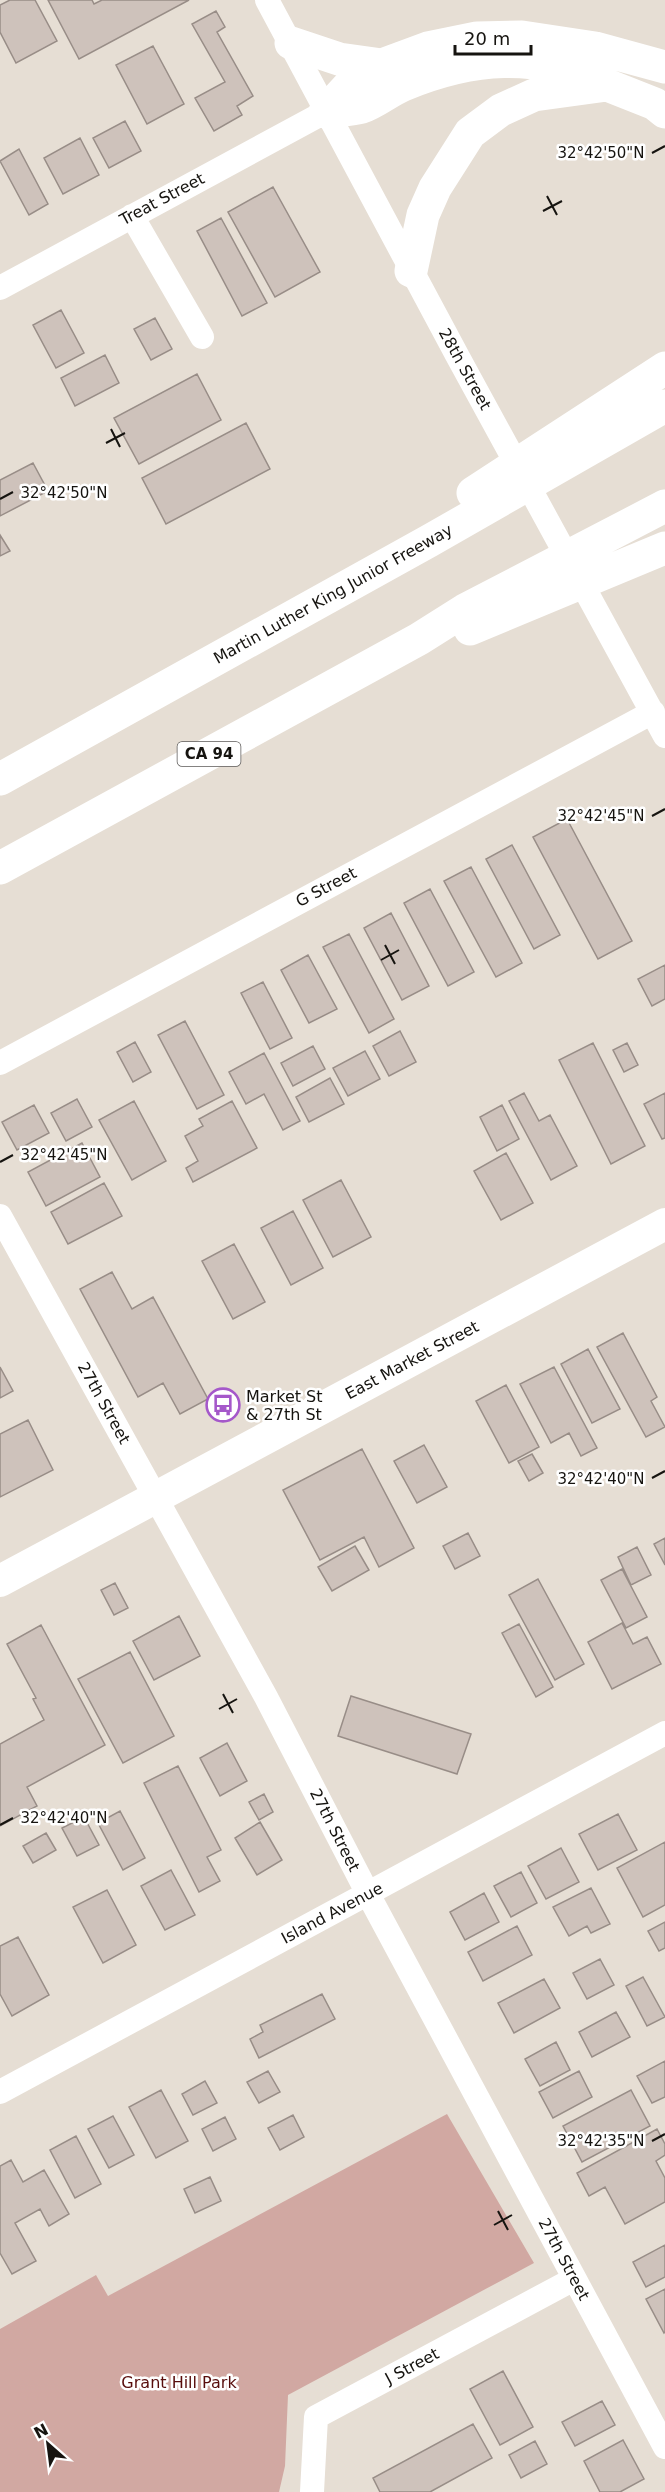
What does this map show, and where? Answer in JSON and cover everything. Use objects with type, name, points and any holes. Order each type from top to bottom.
[{"type":"highway","points":[[325,112],[348,87],[382,65],[428,48],[477,38],[522,37],[596,48],[665,68]]},
{"type":"highway","points":[[291,43],[339,59],[382,65]]},
{"type":"highway","points":[[325,112],[362,107],[402,86],[445,70],[489,62],[533,61],[576,71],[655,105],[665,112]]},
{"type":"highway","points":[[411,271],[423,215],[445,170],[470,134],[501,110],[534,95],[607,84]]},
{"type":"highway","points":[[583,439],[665,368]]},
{"type":"highway","points":[[583,439],[665,406]]},
{"type":"highway","name":"Martin Luther King Junior Freeway","points":[[0,778],[270,628],[583,439]]},
{"type":"highway","points":[[468,619],[665,506]]},
{"type":"highway","points":[[468,619],[653,553]]},
{"type":"highway","name":"CA 94","points":[[0,868],[419,639],[468,619]]},
{"type":"main road","name":"East Market Street","points":[[0,1581],[665,1224]]},
{"type":"street","name":"28th Street","points":[[267,0],[325,112],[665,736]]},
{"type":"street","name":"Treat Street","points":[[0,288],[325,112]]},
{"type":"street","points":[[132,216],[202,337]]},
{"type":"street","name":"G Street","points":[[0,1063],[653,712]]},
{"type":"street","name":"27th Street","points":[[0,1216],[266,1697],[368,1894],[665,2447]]},
{"type":"street","name":"Island Avenue","points":[[0,2092],[665,1733]]},
{"type":"street","name":"J Street","points":[[312,2492],[316,2417],[574,2279]]},
{"type":"green space","name":"Grant Hill Park","points":[[447,2114],[534,2263],[288,2395],[285,2466],[279,2492],[0,2492],[0,2329],[96,2275],[108,2296]]},
{"type":"building","points":[[10,0],[35,0],[57,41],[16,63],[0,32],[0,5]]},
{"type":"building","points":[[48,0],[92,0],[94,4],[102,0],[189,0],[79,59]]},
{"type":"building","points":[[216,11],[225,27],[217,32],[253,96],[237,106],[242,115],[214,131],[195,98],[225,82],[192,24]]},
{"type":"building","points":[[153,46],[184,104],[147,124],[116,65]]},
{"type":"building","points":[[125,121],[141,151],[109,168],[93,138]]},
{"type":"building","points":[[80,138],[99,175],[63,194],[44,158]]},
{"type":"building","points":[[19,149],[48,204],[29,215],[0,161]]},
{"type":"building","points":[[273,187],[320,272],[275,297],[228,212]]},
{"type":"building","points":[[221,218],[267,303],[242,316],[197,231]]},
{"type":"building","points":[[61,310],[84,353],[56,368],[33,325]]},
{"type":"building","points":[[155,318],[172,349],[151,360],[134,329]]},
{"type":"building","points":[[105,355],[119,383],[75,406],[61,378]]},
{"type":"building","points":[[197,374],[221,420],[139,464],[114,418]]},
{"type":"building","points":[[246,423],[270,469],[166,524],[142,478]]},
{"type":"building","points":[[33,463],[48,491],[0,516],[0,480]]},
{"type":"building","points":[[0,535],[10,551],[0,556]]},
{"type":"building","points":[[567,819],[632,941],[598,959],[533,837]]},
{"type":"building","points":[[512,845],[560,935],[534,949],[486,859]]},
{"type":"building","points":[[471,867],[522,963],[496,977],[444,881]]},
{"type":"building","points":[[430,889],[474,972],[448,986],[404,903]]},
{"type":"building","points":[[391,913],[429,986],[402,1000],[364,928]]},
{"type":"building","points":[[349,934],[394,1019],[369,1033],[323,947]]},
{"type":"building","points":[[308,955],[337,1009],[309,1023],[281,970]]},
{"type":"building","points":[[665,965],[665,999],[652,1006],[638,979]]},
{"type":"building","points":[[263,982],[292,1038],[270,1049],[241,993]]},
{"type":"building","points":[[185,1021],[224,1095],[197,1109],[158,1035]]},
{"type":"building","points":[[400,1031],[416,1062],[389,1076],[373,1046]]},
{"type":"building","points":[[135,1042],[151,1072],[133,1082],[117,1052]]},
{"type":"building","points":[[593,1043],[645,1146],[611,1164],[559,1060]]},
{"type":"building","points":[[627,1043],[638,1065],[624,1072],[613,1050]]},
{"type":"building","points":[[313,1046],[325,1069],[293,1086],[281,1063]]},
{"type":"building","points":[[365,1051],[380,1079],[348,1096],[333,1068]]},
{"type":"building","points":[[264,1053],[300,1121],[283,1130],[264,1094],[246,1104],[229,1072]]},
{"type":"building","points":[[330,1078],[344,1104],[309,1122],[296,1097]]},
{"type":"building","points":[[524,1093],[539,1121],[550,1115],[577,1166],[551,1180],[509,1101]]},
{"type":"building","points":[[665,1093],[665,1138],[662,1139],[644,1104]]},
{"type":"building","points":[[77,1099],[92,1127],[66,1141],[51,1113]]},
{"type":"building","points":[[134,1101],[166,1161],[132,1180],[99,1120]]},
{"type":"building","points":[[232,1101],[257,1148],[193,1182],[186,1168],[198,1161],[185,1136],[203,1126],[199,1119]]},
{"type":"building","points":[[34,1105],[49,1133],[17,1150],[2,1122]]},
{"type":"building","points":[[502,1105],[519,1139],[497,1151],[480,1117]]},
{"type":"building","points":[[82,1143],[100,1177],[46,1206],[28,1172]]},
{"type":"building","points":[[506,1153],[533,1203],[501,1220],[474,1171]]},
{"type":"building","points":[[341,1180],[371,1237],[333,1257],[303,1200]]},
{"type":"building","points":[[104,1183],[122,1216],[68,1244],[51,1212]]},
{"type":"building","points":[[293,1211],[323,1268],[291,1285],[261,1228]]},
{"type":"building","points":[[234,1244],[265,1302],[233,1319],[202,1261]]},
{"type":"building","points":[[112,1272],[132,1309],[153,1297],[208,1399],[180,1414],[163,1383],[138,1397],[80,1289]]},
{"type":"building","points":[[623,1333],[657,1397],[651,1401],[665,1427],[646,1437],[597,1347]]},
{"type":"building","points":[[588,1349],[620,1409],[592,1423],[561,1364]]},
{"type":"building","points":[[0,1367],[13,1391],[0,1398]]},
{"type":"building","points":[[554,1367],[597,1448],[581,1456],[569,1433],[551,1443],[520,1384]]},
{"type":"building","points":[[506,1385],[539,1447],[509,1463],[476,1401]]},
{"type":"building","points":[[28,1420],[53,1470],[0,1497],[0,1434]]},
{"type":"building","points":[[424,1445],[447,1487],[417,1503],[394,1461]]},
{"type":"building","points":[[362,1449],[414,1548],[379,1567],[364,1537],[320,1560],[283,1490]]},
{"type":"building","points":[[532,1454],[543,1473],[529,1481],[518,1461]]},
{"type":"building","points":[[468,1533],[480,1556],[455,1569],[443,1546]]},
{"type":"building","points":[[665,1538],[665,1565],[654,1544]]},
{"type":"building","points":[[355,1546],[369,1570],[332,1591],[318,1567]]},
{"type":"building","points":[[637,1547],[651,1575],[631,1585],[618,1557]]},
{"type":"building","points":[[622,1569],[647,1617],[626,1628],[601,1580]]},
{"type":"building","points":[[538,1579],[584,1664],[555,1680],[509,1595]]},
{"type":"building","points":[[115,1583],[128,1608],[114,1615],[101,1590]]},
{"type":"building","points":[[179,1616],[200,1656],[154,1680],[133,1641]]},
{"type":"building","points":[[622,1623],[633,1644],[647,1637],[661,1664],[612,1689],[588,1642]]},
{"type":"building","points":[[519,1624],[553,1687],[536,1697],[502,1633]]},
{"type":"building","points":[[41,1625],[105,1745],[27,1787],[37,1806],[0,1826],[0,1744],[44,1720],[33,1699],[36,1698],[7,1644]]},
{"type":"building","points":[[130,1652],[174,1736],[123,1763],[78,1679]]},
{"type":"building","points":[[351,1696],[471,1734],[457,1774],[338,1736]]},
{"type":"building","points":[[227,1743],[247,1781],[220,1796],[200,1758]]},
{"type":"building","points":[[178,1766],[221,1850],[207,1857],[220,1881],[199,1892],[144,1783]]},
{"type":"building","points":[[264,1794],[273,1812],[259,1820],[249,1802]]},
{"type":"building","points":[[120,1811],[145,1858],[123,1870],[98,1823]]},
{"type":"building","points":[[618,1814],[637,1850],[598,1870],[579,1834]]},
{"type":"building","points":[[84,1817],[99,1845],[77,1856],[62,1828]]},
{"type":"building","points":[[260,1822],[282,1860],[257,1875],[235,1838]]},
{"type":"building","points":[[46,1833],[56,1850],[33,1863],[23,1846]]},
{"type":"building","points":[[665,1842],[665,1905],[643,1917],[617,1868]]},
{"type":"building","points":[[561,1848],[579,1882],[546,1899],[528,1866]]},
{"type":"building","points":[[171,1870],[195,1915],[165,1930],[141,1886]]},
{"type":"building","points":[[521,1872],[537,1903],[511,1917],[494,1886]]},
{"type":"building","points":[[591,1888],[610,1924],[591,1933],[587,1926],[569,1936],[553,1907]]},
{"type":"building","points":[[107,1890],[136,1945],[103,1963],[73,1907]]},
{"type":"building","points":[[484,1893],[499,1922],[465,1940],[450,1912]]},
{"type":"building","points":[[665,1922],[665,1948],[659,1951],[648,1931]]},
{"type":"building","points":[[517,1926],[532,1955],[483,1981],[468,1952]]},
{"type":"building","points":[[18,1937],[49,1995],[12,2016],[0,1994],[0,1946]]},
{"type":"building","points":[[600,1959],[614,1985],[587,1999],[573,1973]]},
{"type":"building","points":[[643,1977],[665,2017],[647,2026],[626,1986]]},
{"type":"building","points":[[544,1979],[560,2008],[514,2033],[498,2003]]},
{"type":"building","points":[[322,1994],[335,2019],[259,2058],[250,2039],[263,2032],[260,2025]]},
{"type":"building","points":[[616,2012],[630,2037],[592,2057],[579,2032]]},
{"type":"building","points":[[556,2042],[570,2070],[540,2086],[525,2059]]},
{"type":"building","points":[[665,2061],[665,2097],[652,2103],[637,2076]]},
{"type":"building","points":[[268,2071],[280,2092],[259,2103],[247,2082]]},
{"type":"building","points":[[579,2071],[592,2097],[553,2118],[539,2092]]},
{"type":"building","points":[[205,2081],[217,2103],[193,2115],[182,2094]]},
{"type":"building","points":[[161,2090],[188,2141],[156,2158],[129,2107]]},
{"type":"building","points":[[631,2090],[650,2126],[582,2162],[563,2126]]},
{"type":"building","points":[[293,2115],[304,2137],[280,2150],[268,2128]]},
{"type":"building","points":[[113,2116],[134,2155],[109,2168],[88,2129]]},
{"type":"building","points":[[225,2117],[236,2139],[213,2151],[202,2129]]},
{"type":"building","points":[[657,2129],[665,2144],[665,2155],[656,2161],[665,2178],[665,2202],[625,2224],[605,2187],[589,2196],[577,2173]]},
{"type":"building","points":[[76,2136],[101,2184],[75,2198],[50,2150]]},
{"type":"building","points":[[11,2160],[23,2182],[44,2170],[69,2214],[49,2226],[40,2209],[15,2223],[36,2261],[12,2274],[0,2253],[0,2166]]},
{"type":"building","points":[[210,2177],[221,2201],[195,2213],[184,2189]]},
{"type":"building","points":[[665,2245],[665,2277],[646,2287],[633,2262]]},
{"type":"building","points":[[665,2289],[665,2332],[664,2333],[646,2299]]},
{"type":"building","points":[[503,2371],[533,2427],[500,2445],[470,2389]]},
{"type":"building","points":[[602,2401],[615,2425],[575,2446],[562,2422]]},
{"type":"building","points":[[473,2424],[492,2458],[430,2492],[380,2492],[373,2478]]},
{"type":"building","points":[[623,2440],[644,2479],[620,2492],[600,2492],[584,2461]]},
{"type":"building","points":[[535,2441],[547,2464],[521,2478],[509,2455]]},
{"type":"place","name":"Market St & 27th St","points":[[223,1405]]}]
